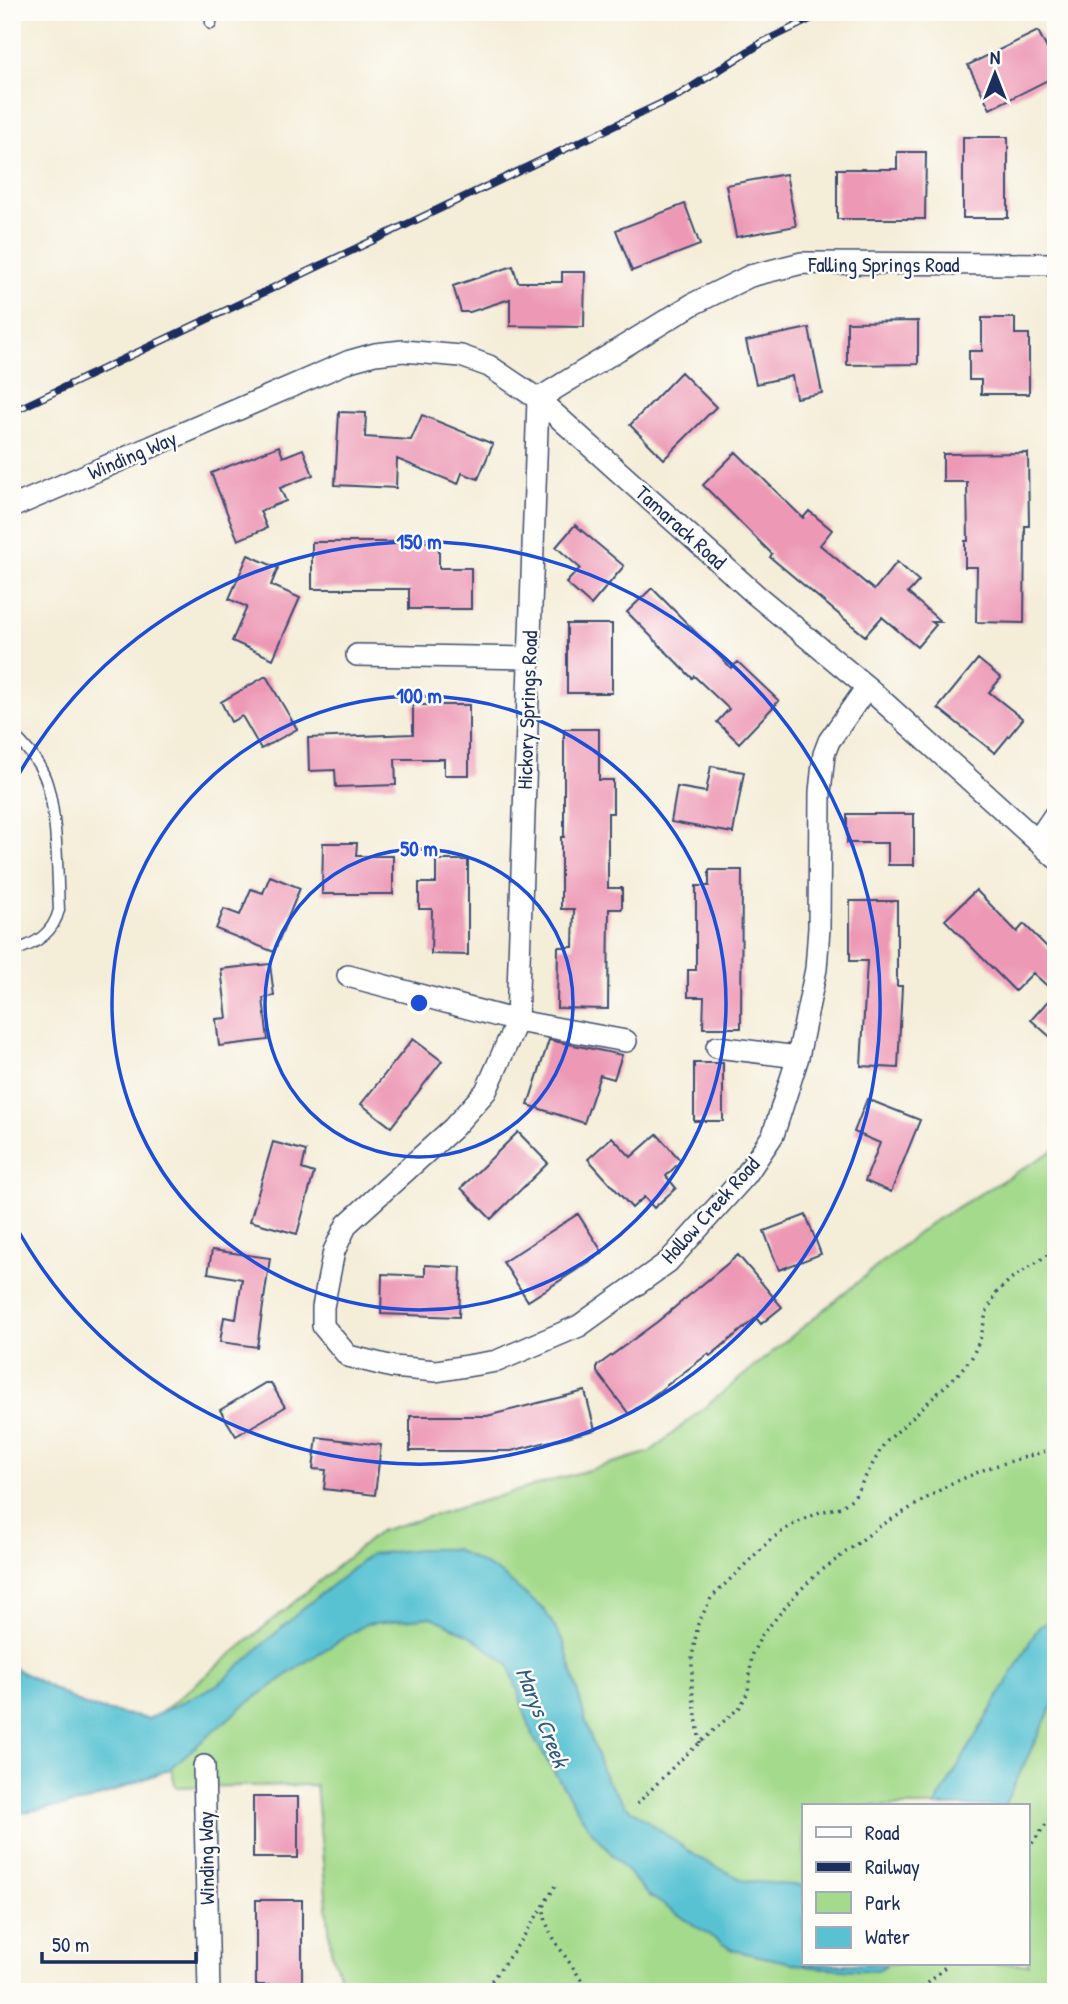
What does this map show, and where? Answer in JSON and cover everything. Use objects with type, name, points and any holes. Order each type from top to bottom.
[{"type":"street","name":"Falling Springs Road","points":[[538,399],[693,304],[750,276],[802,263],[1056,264]]},
{"type":"street","name":"Tamarack Road","points":[[252,404],[350,361],[375,354],[403,351],[461,356],[489,366],[538,399],[756,595],[867,687],[1056,858]]},
{"type":"street","name":"Hickory Springs Road","points":[[333,1338],[323,1326],[323,1307],[334,1251],[347,1224],[453,1128],[486,1091],[517,1021],[538,399]]},
{"type":"street","name":"Winding Way","points":[[12,507],[252,404]]},
{"type":"street","points":[[357,655],[528,658]]},
{"type":"street","name":"Hollow Creek Road","points":[[333,1338],[348,1356],[393,1367],[436,1371],[497,1361],[579,1326],[668,1262],[746,1175],[773,1135],[798,1057],[816,969],[820,792],[824,754],[829,741],[867,687]]},
{"type":"street","points":[[1037,841],[1056,813]]},
{"type":"street","points":[[348,975],[517,1021],[626,1041]]},
{"type":"street","points":[[718,1047],[798,1057]]},
{"type":"street","name":"Winding Way","points":[[204,1766],[209,1992]]},
{"type":"lane","points":[[12,734],[36,762],[48,786],[54,828],[59,910],[56,921],[40,940],[12,951]]},
{"type":"path","points":[[700,1743],[692,1689],[692,1657],[698,1623],[711,1598],[770,1540],[790,1526],[820,1512],[841,1507],[854,1497],[884,1444],[942,1390],[972,1357],[981,1336],[986,1313],[997,1292],[1012,1278],[1056,1250]]},
{"type":"path","points":[[637,1804],[740,1707],[748,1692],[752,1654],[762,1635],[797,1593],[817,1574],[879,1527],[950,1484],[988,1468],[1056,1448]]},
{"type":"path","points":[[1030,1846],[1056,1810]]},
{"type":"path","points":[[483,1992],[520,1942],[555,1886]]},
{"type":"path","points":[[545,1903],[547,1923],[587,1992]]},
{"type":"path","points":[[917,1992],[945,1966]]},
{"type":"green space","points":[[1056,1149],[1056,1992],[345,1992],[331,1950],[316,1785],[176,1787],[157,1716],[380,1531],[650,1452],[929,1224]]},
{"type":"water","name":"Marys Creek","points":[[455,1549],[500,1573],[545,1611],[564,1643],[605,1778],[626,1806],[699,1858],[745,1881],[802,1886],[802,1965],[732,1950],[647,1894],[588,1827],[533,1737],[509,1665],[469,1635],[432,1617],[366,1624],[307,1661],[241,1708],[168,1770],[86,1802],[12,1814],[12,1667],[86,1706],[148,1719],[219,1684],[307,1605],[371,1554]]},
{"type":"water","points":[[1056,1616],[1056,1698],[1005,1804],[936,1804],[1038,1628]]},
{"type":"water","points":[[805,1966],[884,1966],[875,1971]]},
{"type":"building","points":[[1038,31],[1056,66],[1056,76],[990,109],[968,65]]},
{"type":"building","points":[[963,137],[1008,137],[1008,218],[963,218]]},
{"type":"building","points":[[897,152],[926,152],[925,219],[837,219],[837,169],[897,169]]},
{"type":"building","points":[[786,174],[796,226],[736,237],[726,185]]},
{"type":"building","points":[[685,204],[700,245],[632,271],[616,230]]},
{"type":"building","points":[[513,266],[518,282],[562,282],[562,272],[585,272],[584,327],[510,326],[510,299],[470,312],[461,312],[453,286]]},
{"type":"building","points":[[982,318],[1015,318],[1015,334],[1029,334],[1029,394],[981,394],[981,380],[969,380],[969,351],[982,351]]},
{"type":"building","points":[[918,321],[918,364],[847,365],[847,322]]},
{"type":"building","points":[[809,328],[822,393],[796,398],[792,376],[756,384],[746,341]]},
{"type":"building","points":[[681,372],[716,407],[664,459],[630,425]]},
{"type":"building","points":[[339,412],[366,413],[365,437],[411,440],[422,415],[493,444],[478,479],[462,473],[458,484],[397,459],[396,488],[335,485]]},
{"type":"building","points":[[279,446],[283,457],[303,449],[313,475],[280,488],[286,501],[260,511],[267,528],[238,540],[211,473]]},
{"type":"building","points":[[736,452],[803,518],[809,511],[832,530],[820,545],[874,590],[897,562],[919,581],[908,593],[941,622],[932,622],[936,625],[917,647],[882,617],[865,636],[770,557],[772,554],[703,485]]},
{"type":"building","points":[[1028,453],[1029,526],[1025,526],[1024,623],[976,622],[977,567],[965,567],[965,541],[968,541],[967,482],[943,482],[943,454]]},
{"type":"building","points":[[575,525],[624,566],[591,605],[566,583],[580,568],[556,547]]},
{"type":"building","points":[[312,542],[439,542],[439,568],[471,568],[471,609],[409,609],[409,589],[312,589]]},
{"type":"building","points":[[248,555],[278,568],[271,585],[300,598],[273,659],[232,641],[247,607],[229,599]]},
{"type":"building","points":[[652,588],[731,668],[738,662],[779,701],[739,743],[717,722],[729,709],[694,676],[692,678],[627,612]]},
{"type":"building","points":[[567,624],[612,624],[612,693],[567,693]]},
{"type":"building","points":[[978,659],[1001,678],[989,692],[1023,719],[995,753],[938,708]]},
{"type":"building","points":[[266,676],[297,729],[261,749],[242,716],[231,722],[221,702]]},
{"type":"building","points":[[413,705],[469,705],[469,775],[444,775],[444,759],[395,759],[396,785],[336,787],[335,770],[309,771],[308,738],[413,734]]},
{"type":"building","points":[[564,729],[599,729],[599,780],[613,780],[613,813],[608,813],[608,888],[622,888],[622,909],[609,909],[608,1009],[557,1008],[558,947],[573,947],[574,909],[561,909]]},
{"type":"building","points":[[711,766],[744,772],[733,833],[671,822],[677,787],[706,792]]},
{"type":"building","points":[[847,814],[914,814],[914,865],[888,865],[888,843],[847,843]]},
{"type":"building","points":[[323,843],[357,843],[356,856],[393,856],[393,894],[322,894]]},
{"type":"building","points":[[436,860],[468,860],[468,955],[431,954],[432,909],[419,909],[419,883],[436,883]]},
{"type":"building","points":[[709,870],[742,870],[741,1028],[703,1028],[704,997],[688,997],[688,970],[696,970],[696,886],[709,886]]},
{"type":"building","points":[[270,876],[300,888],[274,952],[216,929],[224,909],[240,915],[251,889],[263,893]]},
{"type":"building","points":[[976,890],[1017,932],[1024,924],[1056,956],[1056,1042],[1031,1020],[1055,993],[1033,973],[1015,991],[945,920]]},
{"type":"building","points":[[850,901],[897,901],[897,986],[902,986],[898,1068],[861,1066],[867,961],[850,961]]},
{"type":"building","points":[[270,964],[274,996],[263,998],[268,1040],[219,1046],[216,1019],[227,1018],[221,969]]},
{"type":"building","points":[[413,1039],[442,1061],[391,1127],[361,1104]]},
{"type":"building","points":[[549,1040],[622,1055],[614,1079],[600,1075],[584,1123],[528,1105]]},
{"type":"building","points":[[694,1063],[723,1063],[723,1121],[694,1121]]},
{"type":"building","points":[[867,1099],[920,1120],[891,1192],[865,1181],[880,1143],[854,1132]]},
{"type":"building","points":[[518,1132],[548,1163],[491,1219],[461,1188]]},
{"type":"building","points":[[657,1134],[681,1161],[666,1176],[676,1188],[654,1208],[644,1197],[632,1208],[588,1159],[612,1137],[631,1157]]},
{"type":"building","points":[[273,1142],[306,1151],[302,1169],[314,1173],[297,1234],[250,1221]]},
{"type":"building","points":[[578,1214],[603,1253],[528,1301],[503,1262]]},
{"type":"building","points":[[806,1215],[821,1254],[779,1270],[764,1231]]},
{"type":"building","points":[[212,1250],[270,1258],[257,1347],[220,1342],[224,1317],[236,1319],[242,1279],[208,1273]]},
{"type":"building","points":[[738,1255],[782,1307],[761,1324],[756,1318],[710,1356],[708,1354],[629,1414],[597,1372],[597,1366],[657,1322]]},
{"type":"building","points":[[425,1265],[461,1267],[459,1317],[381,1314],[382,1274],[425,1276]]},
{"type":"building","points":[[265,1383],[271,1383],[285,1407],[236,1436],[220,1410]]},
{"type":"building","points":[[585,1391],[595,1430],[511,1451],[410,1451],[410,1416],[487,1416]]},
{"type":"building","points":[[317,1437],[381,1445],[375,1495],[324,1489],[326,1470],[313,1469]]},
{"type":"building","points":[[253,1797],[298,1797],[298,1858],[253,1858]]},
{"type":"building","points":[[256,1900],[302,1900],[302,1985],[256,1985]]},
{"type":"railway","points":[[12,412],[681,94],[763,42],[825,12]]}]
